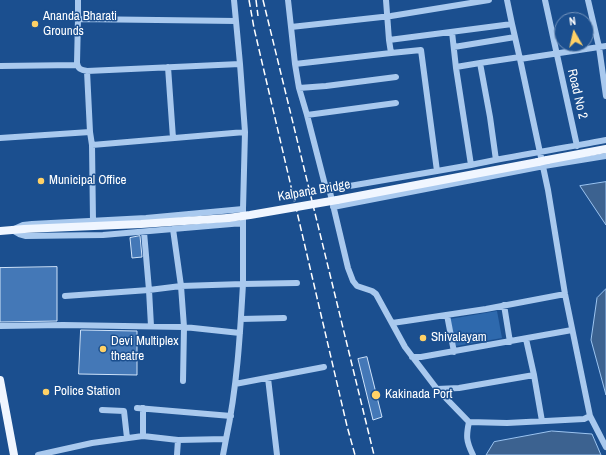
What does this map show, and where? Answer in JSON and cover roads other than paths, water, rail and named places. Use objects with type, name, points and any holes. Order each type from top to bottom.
[{"type":"main road","name":"Kalpana Bridge","points":[[0,231],[228,218],[335,203],[543,163],[606,149]]},
{"type":"main road","points":[[0,380],[2,398],[14,455]]},
{"type":"street","points":[[78,0],[78,65],[81,70],[240,64]]},
{"type":"street","points":[[223,455],[231,416],[235,384],[243,284],[245,132],[234,0]]},
{"type":"street","points":[[288,0],[299,88],[325,185],[329,188],[335,203],[348,268],[357,286],[372,291],[376,294],[412,358],[437,389],[469,422],[507,423],[584,419],[590,416]]},
{"type":"street","points":[[386,0],[391,53]]},
{"type":"street","points":[[291,27],[388,16],[489,0]]},
{"type":"street","points":[[508,0],[515,38],[541,152],[565,294],[590,416],[606,447]]},
{"type":"street","name":"Road No 2","points":[[545,0],[578,146]]},
{"type":"street","points":[[588,0],[599,47],[606,96]]},
{"type":"street","points":[[78,19],[236,21]]},
{"type":"street","points":[[389,40],[512,24]]},
{"type":"street","points":[[452,32],[471,165]]},
{"type":"street","points":[[454,47],[515,38]]},
{"type":"street","points":[[456,67],[606,46]]},
{"type":"street","points":[[295,64],[421,50],[437,171]]},
{"type":"street","points":[[480,64],[496,160]]},
{"type":"street","points":[[0,66],[78,65]]},
{"type":"street","points":[[168,67],[174,138]]},
{"type":"street","points":[[87,70],[92,145],[92,221]]},
{"type":"street","points":[[299,88],[396,77]]},
{"type":"street","points":[[307,115],[396,102]]},
{"type":"street","points":[[0,138],[90,132]]},
{"type":"street","points":[[92,145],[245,132]]},
{"type":"street","points":[[329,188],[332,189],[437,171],[606,140]]},
{"type":"street","points":[[543,163],[606,156]]},
{"type":"street","points":[[243,209],[146,218],[32,224],[23,225],[12,230],[19,234],[36,237],[103,235],[243,223]]},
{"type":"street","points":[[173,229],[181,286],[184,327],[183,381]]},
{"type":"street","points":[[144,232],[151,326]]},
{"type":"street","points":[[65,296],[149,290],[181,286],[297,283]]},
{"type":"street","points":[[392,323],[447,315],[565,294]]},
{"type":"street","points":[[504,305],[510,342]]},
{"type":"street","points":[[447,315],[454,352]]},
{"type":"street","points":[[241,319],[284,318]]},
{"type":"street","points":[[0,326],[151,326],[184,327],[240,333]]},
{"type":"street","points":[[412,358],[454,352],[572,330]]},
{"type":"street","points":[[526,339],[542,421]]},
{"type":"street","points":[[235,384],[324,366]]},
{"type":"street","points":[[437,389],[459,388],[534,375]]},
{"type":"street","points":[[268,378],[277,455]]},
{"type":"street","points":[[143,436],[140,408],[231,416]]},
{"type":"street","points":[[102,410],[124,411],[127,438]]},
{"type":"street","points":[[469,422],[466,434],[467,441],[473,455]]},
{"type":"street","points":[[38,455],[92,443],[143,436],[178,440],[226,439]]},
{"type":"street","points":[[177,455],[178,440]]},
{"type":"railway","points":[[249,0],[254,28],[355,455]]},
{"type":"railway","points":[[256,0],[258,16]]},
{"type":"railway","points":[[263,0],[374,455]]},
{"type":"place","name":"Ananda Bharati Grounds","points":[[35,24]]},
{"type":"place","name":"Municipal Office","points":[[41,181]]},
{"type":"place","name":"Shivalayam","points":[[423,338]]},
{"type":"place","name":"Devi Multiplex theatre","points":[[103,349]]},
{"type":"place","name":"Police Station","points":[[46,392]]},
{"type":"place","name":"Kakinada Port","points":[[376,395]]}]
